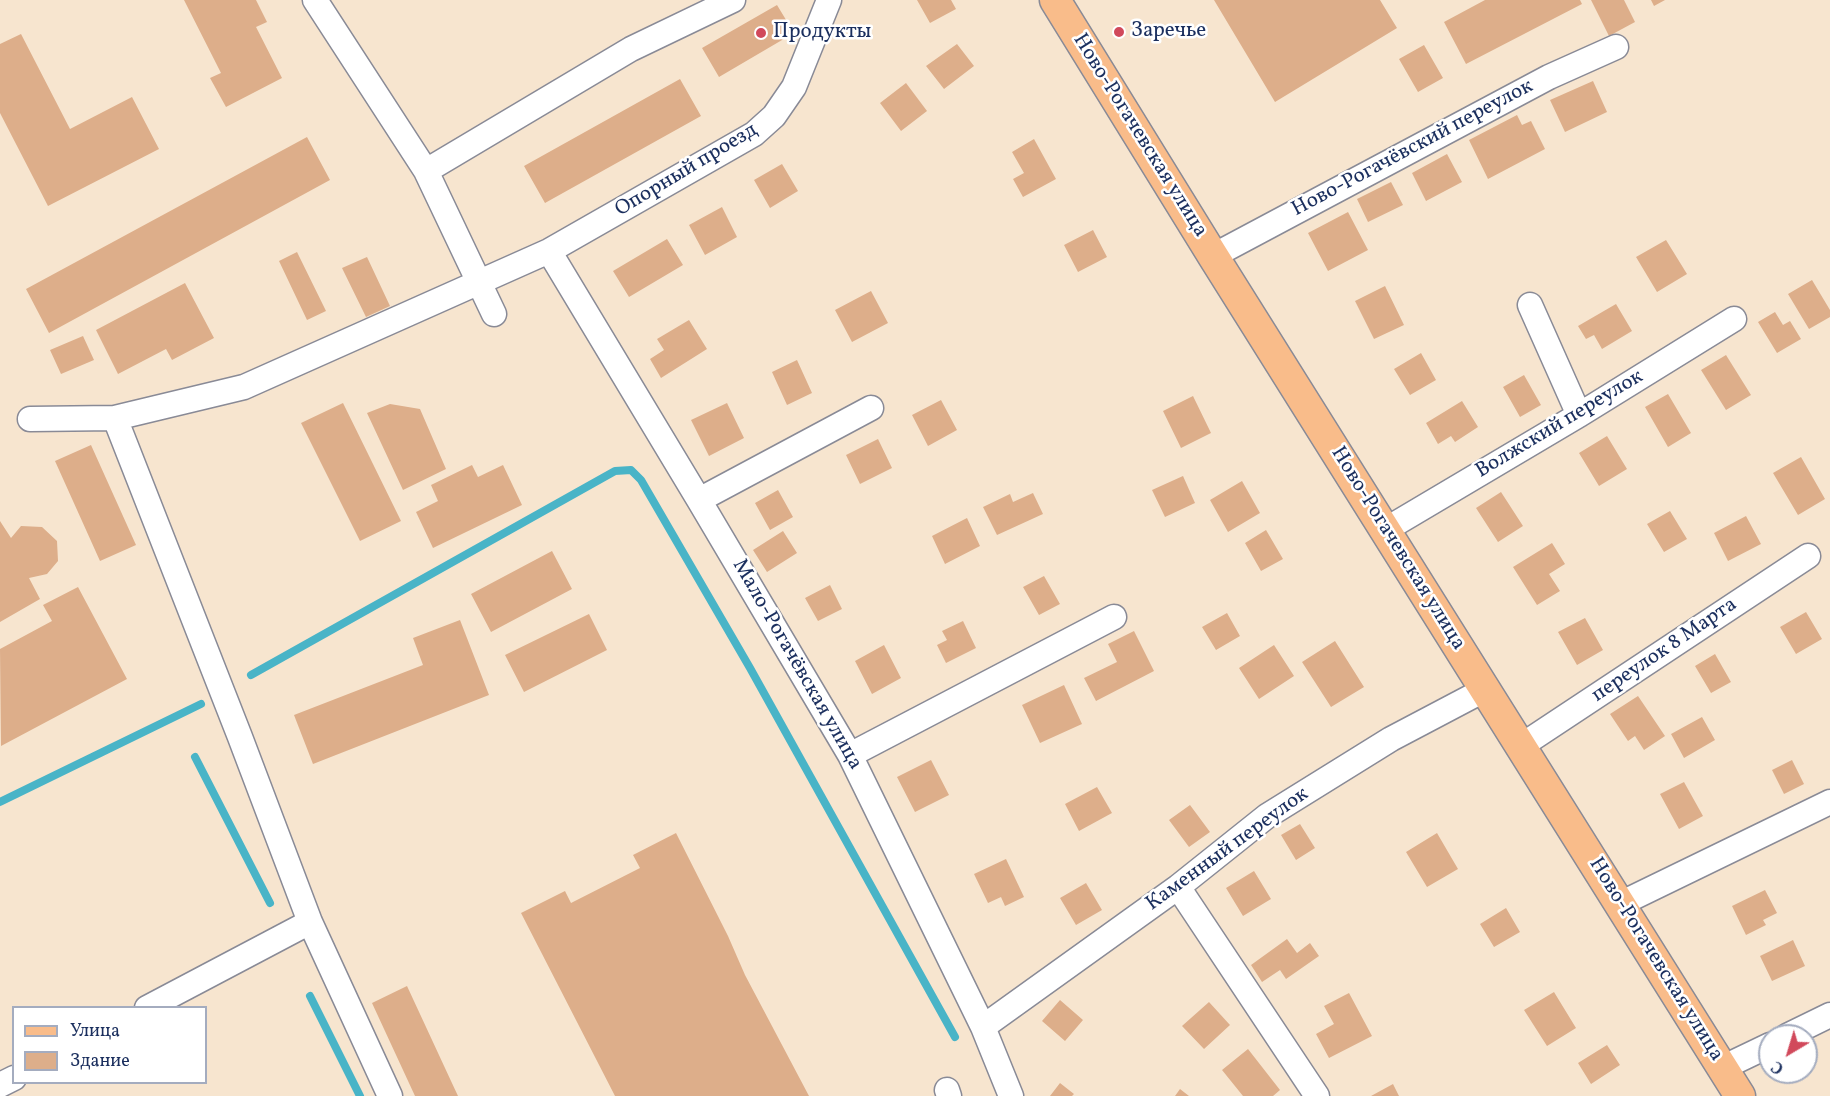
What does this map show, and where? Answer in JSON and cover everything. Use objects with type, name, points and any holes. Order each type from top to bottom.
[{"type":"main road","name":"Ново-Рогачевская улица","points":[[1055,0],[1484,690],[1740,1096]]},
{"type":"street","points":[[315,0],[426,171],[494,314]]},
{"type":"street","points":[[426,171],[631,49],[734,0]]},
{"type":"street","name":"Опорный проезд","points":[[30,419],[115,418],[244,387],[549,251],[754,134],[774,116],[794,87],[829,0]]},
{"type":"street","name":"Ново-Рогачёвский переулок","points":[[1213,256],[1549,77],[1616,47]]},
{"type":"street","name":"Мало-Рогачёвская улица","points":[[549,251],[850,755],[983,1028],[1011,1096]]},
{"type":"street","points":[[1530,305],[1579,415]]},
{"type":"street","name":"Волжский переулок","points":[[1385,530],[1579,415],[1734,319]]},
{"type":"street","points":[[699,500],[871,408]]},
{"type":"street","points":[[115,418],[310,922],[390,1096]]},
{"type":"street","name":"переулок 8 Марта","points":[[1521,746],[1808,556]]},
{"type":"street","points":[[850,755],[1114,618]]},
{"type":"street","name":"Каменный переулок","points":[[983,1028],[1178,887],[1267,816],[1391,739],[1484,690]]},
{"type":"street","points":[[1620,904],[1830,802]]},
{"type":"street","points":[[1178,887],[1317,1096]]},
{"type":"street","points":[[151,1006],[310,922]]},
{"type":"street","points":[[1812,1024],[1830,1015]]},
{"type":"street","points":[[1722,1068],[1758,1051]]},
{"type":"building","points":[[184,0],[256,0],[267,22],[256,27],[282,78],[226,107],[210,78],[221,73]]},
{"type":"building","points":[[917,0],[951,0],[956,9],[930,23]]},
{"type":"building","points":[[1214,0],[1380,0],[1397,28],[1275,102]]},
{"type":"building","points":[[1485,0],[1580,0],[1582,4],[1466,64],[1444,22]]},
{"type":"building","points":[[1591,0],[1624,0],[1635,22],[1609,36]]},
{"type":"building","points":[[1651,0],[1665,0],[1654,6]]},
{"type":"building","points":[[777,5],[794,33],[719,77],[702,48]]},
{"type":"building","points":[[21,34],[70,129],[132,97],[159,149],[48,206],[0,113],[0,44]]},
{"type":"building","points":[[957,44],[974,66],[944,89],[926,66]]},
{"type":"building","points":[[1424,45],[1443,78],[1418,92],[1399,59]]},
{"type":"building","points":[[680,79],[701,116],[545,203],[524,166]]},
{"type":"building","points":[[1593,81],[1607,112],[1565,132],[1550,100]]},
{"type":"building","points":[[906,83],[927,111],[901,131],[880,103]]},
{"type":"building","points":[[1517,115],[1522,125],[1531,121],[1545,149],[1488,179],[1469,140]]},
{"type":"building","points":[[307,137],[330,180],[49,333],[26,289]]},
{"type":"building","points":[[1034,139],[1056,179],[1023,197],[1013,179],[1024,173],[1012,152]]},
{"type":"building","points":[[1447,154],[1462,182],[1426,201],[1412,173]]},
{"type":"building","points":[[782,164],[798,191],[770,208],[754,180]]},
{"type":"building","points":[[1391,182],[1403,205],[1368,222],[1357,199]]},
{"type":"building","points":[[722,207],[737,237],[705,255],[689,225]]},
{"type":"building","points":[[1348,212],[1368,250],[1328,271],[1308,233]]},
{"type":"building","points":[[1093,230],[1107,257],[1078,272],[1064,245]]},
{"type":"building","points":[[667,239],[683,265],[629,297],[613,271]]},
{"type":"building","points":[[1666,240],[1687,274],[1657,292],[1636,257]]},
{"type":"building","points":[[297,252],[326,311],[307,320],[279,261]]},
{"type":"building","points":[[367,257],[390,306],[366,317],[342,268]]},
{"type":"building","points":[[1812,280],[1830,310],[1830,317],[1809,329],[1788,294]]},
{"type":"building","points":[[185,283],[214,338],[172,360],[166,349],[118,374],[96,330]]},
{"type":"building","points":[[1385,286],[1404,325],[1374,339],[1355,301]]},
{"type":"building","points":[[871,291],[888,323],[852,342],[835,310]]},
{"type":"building","points":[[1616,304],[1632,331],[1602,349],[1594,335],[1586,339],[1578,326]]},
{"type":"building","points":[[1775,312],[1783,325],[1790,321],[1801,339],[1777,353],[1758,322]]},
{"type":"building","points":[[689,320],[707,349],[661,378],[650,359],[664,350],[657,339]]},
{"type":"building","points":[[83,336],[94,360],[61,374],[50,350]]},
{"type":"building","points":[[1421,353],[1436,380],[1410,395],[1394,369]]},
{"type":"building","points":[[1726,355],[1751,395],[1726,410],[1701,370]]},
{"type":"building","points":[[797,360],[812,393],[787,405],[772,372]]},
{"type":"building","points":[[1524,375],[1541,405],[1520,417],[1503,387]]},
{"type":"building","points":[[1668,394],[1691,433],[1668,447],[1645,407]]},
{"type":"building","points":[[1193,396],[1211,433],[1181,448],[1163,411]]},
{"type":"building","points":[[941,400],[957,430],[928,446],[912,415]]},
{"type":"building","points":[[1462,401],[1478,427],[1455,442],[1451,436],[1438,444],[1426,423]]},
{"type":"building","points":[[343,403],[401,521],[360,541],[301,423]]},
{"type":"building","points":[[727,403],[744,438],[709,456],[691,420]]},
{"type":"building","points":[[390,404],[420,409],[446,469],[403,490],[367,413]]},
{"type":"building","points":[[1607,436],[1627,469],[1599,486],[1579,453]]},
{"type":"building","points":[[878,439],[892,468],[860,484],[846,455]]},
{"type":"building","points":[[91,445],[136,545],[100,561],[55,461]]},
{"type":"building","points":[[1801,457],[1825,499],[1798,515],[1773,473]]},
{"type":"building","points":[[472,465],[478,477],[503,465],[522,505],[433,548],[416,512],[438,501],[431,485]]},
{"type":"building","points":[[1183,476],[1195,503],[1165,517],[1152,490]]},
{"type":"building","points":[[1242,481],[1260,513],[1228,532],[1210,500]]},
{"type":"building","points":[[778,490],[793,517],[770,530],[755,503]]},
{"type":"building","points":[[1501,492],[1523,526],[1498,542],[1476,508]]},
{"type":"building","points":[[1033,493],[1043,514],[997,535],[983,507],[1010,494],[1013,502]]},
{"type":"building","points":[[1670,511],[1687,539],[1664,552],[1647,524]]},
{"type":"building","points":[[1746,516],[1761,544],[1728,561],[1714,533]]},
{"type":"building","points":[[967,518],[980,546],[945,564],[932,536]]},
{"type":"building","points":[[0,521],[11,538],[21,526],[42,527],[57,541],[58,561],[47,574],[29,578],[40,599],[0,622]]},
{"type":"building","points":[[1266,530],[1283,559],[1261,571],[1245,543]]},
{"type":"building","points":[[783,531],[797,553],[767,572],[753,550]]},
{"type":"building","points":[[1552,543],[1565,564],[1549,574],[1560,591],[1537,605],[1513,567]]},
{"type":"building","points":[[552,551],[572,589],[491,632],[471,594]]},
{"type":"building","points":[[1044,576],[1060,604],[1039,615],[1023,587]]},
{"type":"building","points":[[830,585],[842,609],[818,621],[805,598]]},
{"type":"building","points":[[78,587],[127,679],[1,746],[0,649],[52,621],[43,605]]},
{"type":"building","points":[[1806,612],[1822,639],[1796,654],[1780,627]]},
{"type":"building","points":[[1227,613],[1240,636],[1216,650],[1202,627]]},
{"type":"building","points":[[589,614],[607,650],[524,692],[505,655]]},
{"type":"building","points":[[1585,618],[1603,650],[1577,665],[1558,632]]},
{"type":"building","points":[[460,620],[489,695],[313,764],[294,715],[423,665],[413,638]]},
{"type":"building","points":[[963,621],[976,648],[946,663],[937,645],[947,640],[942,631]]},
{"type":"building","points":[[1134,631],[1154,671],[1096,701],[1084,678],[1117,662],[1108,644]]},
{"type":"building","points":[[1335,641],[1364,687],[1331,707],[1302,662]]},
{"type":"building","points":[[884,645],[901,678],[872,694],[855,661]]},
{"type":"building","points":[[1274,645],[1294,676],[1259,699],[1239,668]]},
{"type":"building","points":[[1715,654],[1731,682],[1711,693],[1695,666]]},
{"type":"building","points":[[1064,685],[1082,724],[1040,743],[1022,705]]},
{"type":"building","points":[[1638,696],[1665,736],[1644,750],[1635,736],[1628,741],[1610,714]]},
{"type":"building","points":[[1702,717],[1715,740],[1684,758],[1671,734]]},
{"type":"building","points":[[931,760],[949,795],[915,812],[897,777]]},
{"type":"building","points":[[1792,760],[1804,784],[1784,794],[1772,770]]},
{"type":"building","points":[[1684,782],[1703,816],[1679,829],[1660,794]]},
{"type":"building","points":[[1097,787],[1112,813],[1079,831],[1065,804]]},
{"type":"building","points":[[1190,805],[1210,832],[1189,847],[1169,820]]},
{"type":"building","points":[[1300,824],[1315,848],[1296,860],[1281,835]]},
{"type":"building","points":[[676,833],[745,975],[809,1096],[615,1096],[521,913],[565,891],[571,903],[640,868],[633,855]]},
{"type":"building","points":[[1437,833],[1458,869],[1427,887],[1406,852]]},
{"type":"building","points":[[1006,859],[1024,897],[1005,906],[1001,897],[988,903],[974,874]]},
{"type":"building","points":[[1254,871],[1271,899],[1243,916],[1226,888]]},
{"type":"building","points":[[1086,883],[1102,910],[1076,925],[1060,898]]},
{"type":"building","points":[[1765,890],[1777,913],[1763,920],[1766,925],[1746,935],[1732,906]]},
{"type":"building","points":[[1506,908],[1520,932],[1494,947],[1480,924]]},
{"type":"building","points":[[1287,939],[1297,953],[1310,943],[1319,956],[1286,979],[1280,970],[1262,982],[1251,965]]},
{"type":"building","points":[[1793,940],[1805,966],[1772,981],[1760,956]]},
{"type":"building","points":[[407,986],[458,1096],[415,1096],[372,1003]]},
{"type":"building","points":[[1554,992],[1576,1028],[1547,1046],[1524,1010]]},
{"type":"building","points":[[1349,993],[1372,1036],[1329,1058],[1316,1034],[1334,1024],[1324,1006]]},
{"type":"building","points":[[1060,1000],[1083,1020],[1065,1041],[1042,1021]]},
{"type":"building","points":[[1209,1002],[1230,1025],[1204,1049],[1182,1026]]},
{"type":"building","points":[[1607,1045],[1620,1065],[1591,1084],[1578,1063]]},
{"type":"building","points":[[1248,1049],[1280,1090],[1273,1096],[1243,1096],[1222,1070]]},
{"type":"building","points":[[1060,1083],[1074,1094],[1072,1096],[1050,1096]]},
{"type":"building","points":[[1393,1084],[1399,1096],[1371,1096]]},
{"type":"building","points":[[1180,1089],[1189,1096],[1175,1096]]},
{"type":"waterway","points":[[251,675],[615,471],[631,470],[641,480],[750,668],[955,1037]]},
{"type":"waterway","points":[[0,802],[201,704]]},
{"type":"waterway","points":[[195,757],[270,903]]},
{"type":"waterway","points":[[310,996],[360,1096]]},
{"type":"place","name":"Заречье","points":[[1119,32]]},
{"type":"place","name":"Продукты","points":[[761,33]]}]
